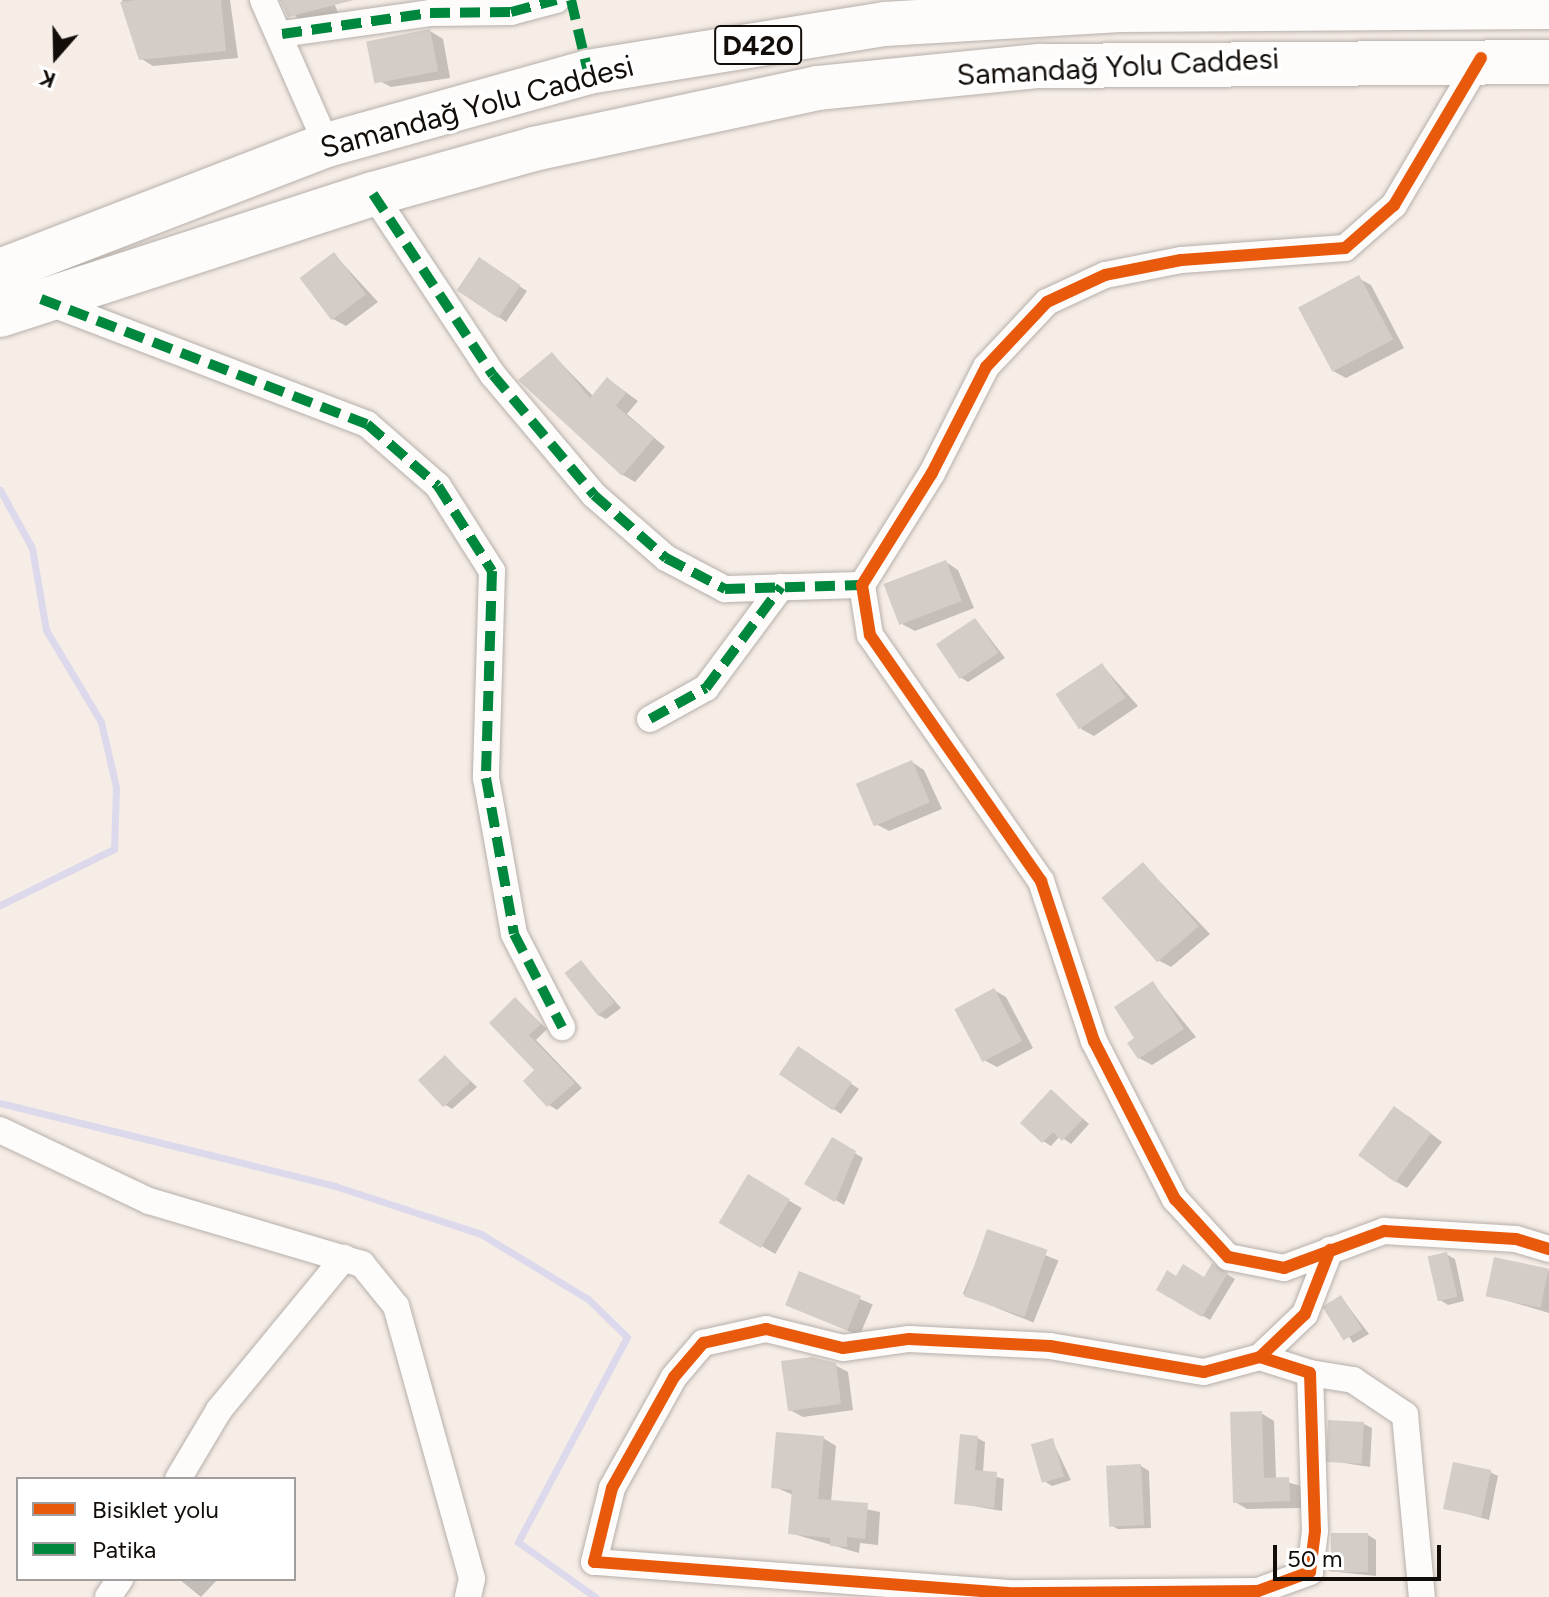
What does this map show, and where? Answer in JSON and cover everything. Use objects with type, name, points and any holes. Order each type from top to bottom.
[{"type":"highway","name":"Samandağ Yolu Caddesi","points":[[0,271],[327,145],[588,72],[885,24],[1363,2],[1549,7]]},
{"type":"highway","name":"Samandağ Yolu Caddesi","points":[[0,315],[41,299],[373,194],[534,149],[818,88],[1040,66],[1481,58],[1549,62]]},
{"type":"street","points":[[263,0],[282,34],[327,145]]},
{"type":"street","points":[[282,34],[430,13],[511,12],[556,0]]},
{"type":"street","points":[[1481,58],[1394,205],[1345,248],[1181,260],[1105,275],[1047,302],[986,367],[932,473],[862,585],[870,635],[1041,881],[1094,1041],[1175,1199],[1228,1257],[1284,1268],[1384,1231],[1516,1239],[1549,1249]]},
{"type":"street","points":[[373,194],[493,375],[594,495],[666,558],[725,589],[862,585]]},
{"type":"street","points":[[41,299],[367,424],[438,486],[492,571],[486,778],[514,934],[562,1027]]},
{"type":"street","points":[[650,719],[706,688],[781,587]]},
{"type":"street","points":[[0,1130],[149,1201],[362,1264],[396,1306],[474,1595]]},
{"type":"street","points":[[1310,1373],[1310,1572],[1258,1591],[1008,1593],[594,1562],[612,1488],[674,1377],[703,1343],[766,1329],[843,1348],[909,1339],[1050,1346],[1204,1372],[1260,1357],[1305,1314],[1330,1250]]},
{"type":"street","points":[[179,1477],[219,1410],[344,1258]]},
{"type":"street","points":[[1260,1357],[1310,1373],[1353,1380],[1405,1415],[1422,1597]]},
{"type":"building","points":[[221,0],[226,51],[139,60],[120,2]]},
{"type":"building","points":[[280,0],[354,0],[288,17]]},
{"type":"building","points":[[430,29],[438,71],[374,84],[366,41]]},
{"type":"building","points":[[334,252],[366,294],[332,320],[300,278]]},
{"type":"building","points":[[479,257],[520,285],[498,318],[457,290]]},
{"type":"building","points":[[1359,275],[1393,339],[1332,372],[1298,307]]},
{"type":"building","points":[[552,352],[590,398],[607,377],[626,393],[616,406],[654,438],[622,476],[518,380]]},
{"type":"building","points":[[946,560],[962,601],[899,625],[883,584]]},
{"type":"building","points":[[975,618],[998,653],[960,679],[936,644]]},
{"type":"building","points":[[1102,663],[1125,698],[1079,729],[1056,694]]},
{"type":"building","points":[[912,760],[930,802],[874,826],[856,784]]},
{"type":"building","points":[[1143,862],[1199,926],[1157,962],[1101,898]]},
{"type":"building","points":[[581,960],[614,1003],[598,1015],[564,973]]},
{"type":"building","points":[[1153,981],[1184,1029],[1138,1059],[1127,1043],[1134,1038],[1114,1007]]},
{"type":"building","points":[[994,988],[1022,1041],[982,1062],[954,1009]]},
{"type":"building","points":[[515,997],[541,1024],[529,1035],[575,1083],[547,1107],[523,1081],[534,1070],[489,1023]]},
{"type":"building","points":[[798,1046],[852,1082],[833,1111],[779,1074]]},
{"type":"building","points":[[445,1055],[470,1082],[443,1107],[418,1080]]},
{"type":"building","points":[[1051,1089],[1083,1119],[1062,1141],[1053,1132],[1042,1143],[1020,1123]]},
{"type":"building","points":[[1394,1106],[1431,1133],[1395,1182],[1358,1155]]},
{"type":"building","points":[[832,1137],[856,1151],[835,1202],[804,1184]]},
{"type":"building","points":[[748,1174],[790,1199],[761,1248],[719,1223]]},
{"type":"building","points":[[987,1229],[1048,1250],[1024,1317],[964,1296]]},
{"type":"building","points":[[1447,1252],[1457,1297],[1438,1301],[1428,1256]]},
{"type":"building","points":[[1494,1257],[1549,1269],[1540,1308],[1486,1296]]},
{"type":"building","points":[[1212,1263],[1228,1273],[1202,1317],[1156,1290],[1167,1270],[1176,1276],[1183,1264],[1204,1277]]},
{"type":"building","points":[[799,1271],[861,1296],[847,1330],[785,1305]]},
{"type":"building","points":[[1341,1295],[1362,1329],[1344,1341],[1322,1307]]},
{"type":"building","points":[[812,1357],[836,1363],[841,1404],[788,1411],[781,1361]]},
{"type":"building","points":[[1262,1411],[1264,1478],[1289,1477],[1290,1501],[1233,1503],[1230,1412]]},
{"type":"building","points":[[1328,1420],[1364,1422],[1362,1464],[1326,1462]]},
{"type":"building","points":[[776,1432],[824,1436],[818,1499],[868,1503],[865,1539],[847,1537],[847,1547],[830,1546],[830,1538],[788,1534],[792,1490],[771,1488]]},
{"type":"building","points":[[960,1434],[978,1436],[975,1470],[997,1472],[994,1508],[954,1504]]},
{"type":"building","points":[[1053,1438],[1064,1476],[1042,1483],[1031,1444]]},
{"type":"building","points":[[1453,1462],[1491,1470],[1481,1517],[1443,1509]]},
{"type":"building","points":[[1141,1464],[1144,1525],[1109,1527],[1106,1466]]},
{"type":"building","points":[[1331,1533],[1368,1533],[1368,1572],[1331,1572]]},
{"type":"waterway","points":[[0,490],[32,548],[46,630],[101,722],[116,787],[114,849],[0,905]]},
{"type":"waterway","points":[[0,1103],[335,1186],[481,1234],[588,1299],[627,1337],[518,1542],[595,1597]]},
{"type":"marked path","points":[[282,34],[430,13],[511,12],[556,0]]},
{"type":"marked path","points":[[571,0],[588,72]]},
{"type":"marked path","points":[[373,194],[493,375],[594,495],[666,558],[725,589],[862,585]]},
{"type":"marked path","points":[[41,299],[367,424],[438,486],[492,571],[486,778],[514,934],[562,1027]]},
{"type":"marked path","points":[[650,719],[706,688],[781,587]]},
{"type":"cycle path","points":[[1481,58],[1394,205],[1345,248],[1181,260],[1105,275],[1047,302],[986,367],[932,473],[862,585],[870,635],[1041,881],[1094,1041],[1175,1199],[1228,1257],[1284,1268],[1384,1231],[1516,1239],[1549,1249]]},
{"type":"cycle path","points":[[1260,1357],[1310,1373],[1315,1531],[1310,1572],[1258,1591],[1008,1593],[594,1562],[612,1488],[674,1377],[703,1343],[766,1329],[843,1348],[909,1339],[1050,1346],[1204,1372],[1260,1357],[1305,1314],[1330,1250]]}]
